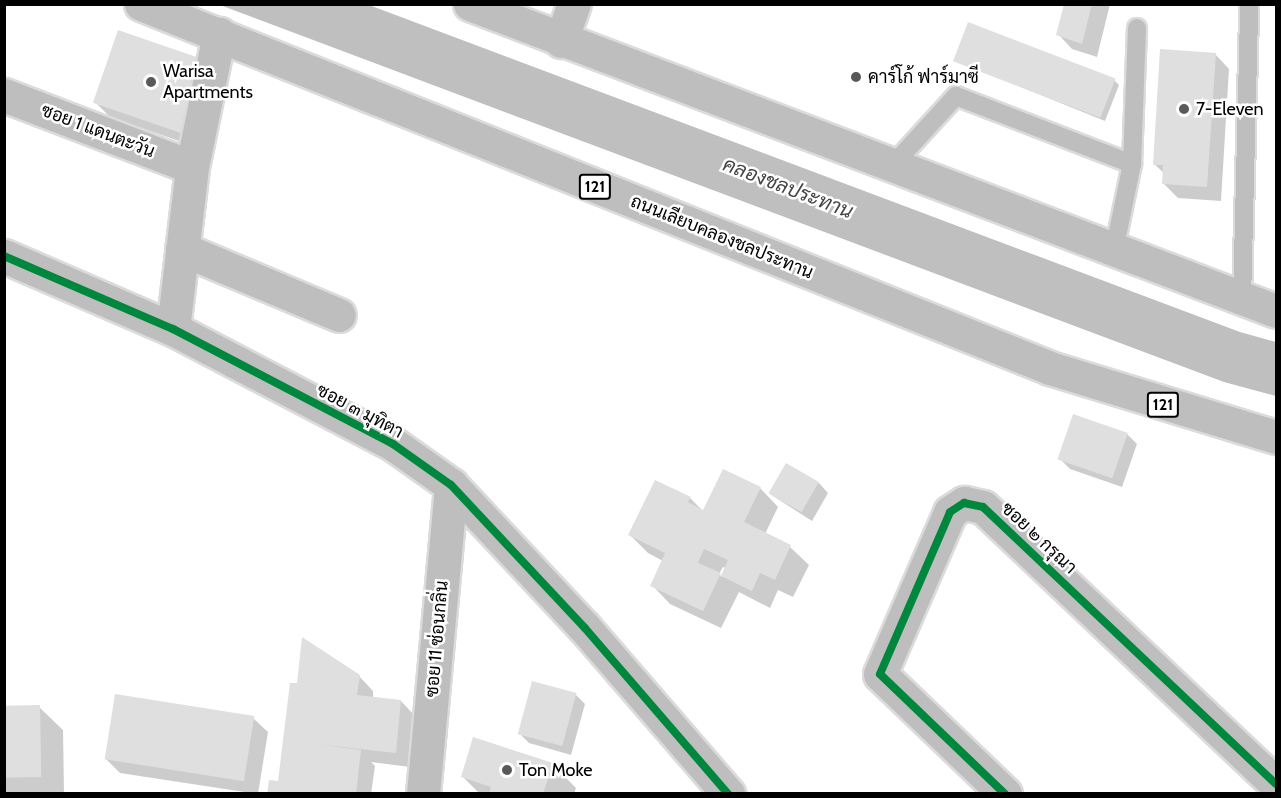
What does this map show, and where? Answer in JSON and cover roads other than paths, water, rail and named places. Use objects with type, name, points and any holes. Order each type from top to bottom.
[{"type":"street","name":"ถนนเลียบคลองชลประทาน","points":[[141,4],[1050,368],[1276,437]]},
{"type":"street","points":[[470,4],[1242,301],[1276,311]]},
{"type":"street","points":[[561,40],[574,4]]},
{"type":"street","points":[[172,329],[192,166],[219,34]]},
{"type":"street","name":"ซอย 1 แดนตะวัน","points":[[4,95],[192,166]]},
{"type":"street","points":[[182,249],[339,315]]},
{"type":"street","name":"ซอย ๓ มุทิตา","points":[[4,256],[172,329],[393,444],[451,485],[584,627],[728,794]]},
{"type":"street","name":"ซอย 11 ซ่อนกลิ่น","points":[[423,794],[451,485]]},
{"type":"street","name":"ซอย ๒ กรุณา","points":[[1005,794],[880,674],[950,512],[964,503],[983,507],[1276,784]]},
{"type":"lane","points":[[1242,301],[1249,4]]},
{"type":"lane","points":[[1114,251],[1132,164],[1137,28]]},
{"type":"lane","points":[[892,166],[956,96],[1132,164]]},
{"type":"water","name":"คลองชลประทาน","points":[[220,5],[369,5],[1240,332],[1276,342],[1276,396],[1224,382]]},
{"type":"place","name":"คาร์โก้ ฟาร์มาซี","points":[[856,77]]},
{"type":"place","name":"Warisa Apartments","points":[[151,82]]},
{"type":"place","name":"7-Eleven","points":[[1184,109]]},
{"type":"place","name":"Ton Moke","points":[[507,770]]}]
